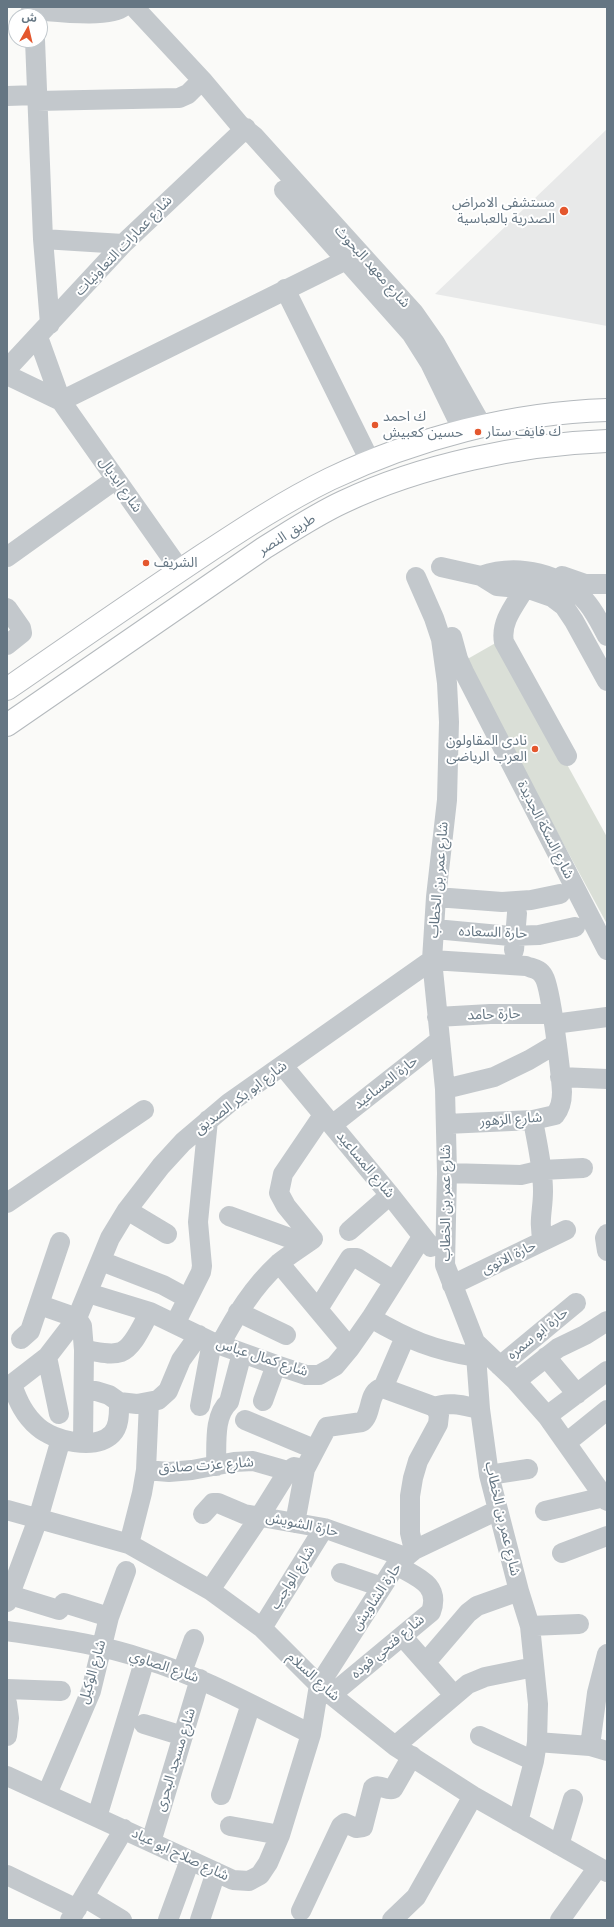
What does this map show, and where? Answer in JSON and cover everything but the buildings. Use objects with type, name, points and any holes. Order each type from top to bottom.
[{"type":"highway","name":"طريق النصر","points":[[7,689],[180,570],[281,505],[331,479],[409,447],[473,429],[554,414],[607,410]]},
{"type":"highway","name":"طريق النصر","points":[[7,725],[264,548],[306,522],[344,502],[385,484],[446,465],[554,445],[607,440]]},
{"type":"street","points":[[48,11],[104,13],[119,10],[122,7]]},
{"type":"street","name":"شارع معهد البحوث","points":[[134,7],[202,80],[242,129],[414,314],[434,343],[473,429]]},
{"type":"street","name":"شارع ايديال","points":[[34,48],[43,239],[44,330],[61,401],[180,570]]},
{"type":"street","points":[[7,96],[37,98],[179,98],[192,91],[202,80]]},
{"type":"street","name":"شارع معهد البحوث","points":[[242,129],[244,144],[403,324],[421,348],[473,429]]},
{"type":"street","name":"شارع عمارات التعاونيات","points":[[7,369],[123,244],[242,129]]},
{"type":"street","points":[[43,239],[123,244]]},
{"type":"street","points":[[61,401],[346,260]]},
{"type":"street","points":[[285,289],[370,462]]},
{"type":"street","name":"شارع ايديال","points":[[7,375],[61,401]]},
{"type":"street","points":[[7,556],[116,479]]},
{"type":"street","points":[[441,567],[481,576],[500,570],[516,582],[552,597],[568,611],[607,681]]},
{"type":"street","points":[[516,582],[538,573],[552,577],[571,588],[588,603],[607,636]]},
{"type":"street","points":[[552,577],[557,575],[585,584],[607,584]]},
{"type":"street","name":"شارع عمر بن الخطاب","points":[[416,577],[429,604],[441,640],[447,683],[449,746],[447,800],[436,897],[432,960],[445,1089],[447,1173],[445,1265],[476,1349],[480,1409],[489,1475],[519,1591],[530,1626],[538,1704],[535,1751],[518,1822]]},
{"type":"street","points":[[516,582],[503,630],[504,642],[567,756]]},
{"type":"street","points":[[568,611],[588,603]]},
{"type":"street","points":[[7,608],[22,628],[22,633],[7,645]]},
{"type":"street","name":"شارع السكة الجديدة","points":[[450,621],[453,645],[464,672],[607,950]]},
{"type":"street","points":[[436,897],[502,902],[531,900],[560,894]]},
{"type":"street","points":[[432,960],[511,966],[516,936],[517,912]]},
{"type":"street","name":"حارة السعاده","points":[[435,930],[516,936],[539,935],[575,927]]},
{"type":"street","name":"شارع ابو بكر الصديق","points":[[9,1387],[47,1357],[77,1318],[110,1238],[126,1210],[161,1166],[183,1142],[229,1103],[432,960]]},
{"type":"street","name":"شارع الزهور","points":[[446,1124],[533,1120],[555,1115],[559,1109],[562,1093],[554,1027],[545,978],[540,970],[526,966],[511,966]]},
{"type":"street","name":"حارة حامد","points":[[437,1017],[490,1014],[554,1027],[607,1017]]},
{"type":"street","points":[[445,1089],[494,1077],[529,1060],[554,1027]]},
{"type":"street","name":"حارة المساعيد","points":[[310,1241],[279,1193],[283,1174],[328,1120],[440,1040]]},
{"type":"street","name":"شارع المساعيد","points":[[283,1066],[390,1195],[445,1265]]},
{"type":"street","points":[[560,1077],[607,1079]]},
{"type":"street","points":[[7,1203],[144,1110]]},
{"type":"street","points":[[175,1324],[201,1272],[202,1266],[198,1222],[208,1120]]},
{"type":"street","points":[[533,1120],[542,1170],[543,1194],[540,1221],[543,1241]]},
{"type":"street","points":[[447,1173],[521,1175],[542,1170],[583,1168]]},
{"type":"street","points":[[349,1231],[390,1195]]},
{"type":"street","points":[[126,1210],[167,1234]]},
{"type":"street","points":[[229,1216],[310,1241]]},
{"type":"street","name":"حارة الانوى","points":[[452,1285],[566,1230]]},
{"type":"street","points":[[607,1234],[605,1238],[607,1251]]},
{"type":"street","name":"شارع كمال عباس","points":[[88,1293],[150,1312],[210,1341],[276,1365],[306,1375],[319,1374],[335,1366],[350,1348],[371,1318],[422,1237]]},
{"type":"street","points":[[84,1391],[96,1391],[109,1395],[119,1402],[137,1404],[164,1397],[181,1360],[210,1341],[238,1312],[263,1278],[279,1263],[310,1241]]},
{"type":"street","points":[[21,1339],[30,1331],[60,1242]]},
{"type":"street","points":[[318,1308],[350,1258],[357,1258],[394,1281]]},
{"type":"street","points":[[101,1261],[163,1285],[187,1298]]},
{"type":"street","points":[[279,1263],[350,1348]]},
{"type":"street","name":"حارة ابو سمره","points":[[500,1366],[576,1303]]},
{"type":"street","points":[[40,1305],[77,1318],[82,1326],[84,1350],[83,1443]]},
{"type":"street","points":[[84,1350],[109,1353],[121,1352],[131,1344],[150,1312]]},
{"type":"street","points":[[238,1312],[286,1335]]},
{"type":"street","points":[[371,1318],[405,1337],[452,1353],[476,1349],[500,1366],[516,1381],[547,1416],[606,1499],[545,1511]]},
{"type":"street","points":[[516,1381],[558,1348],[585,1335],[607,1321]]},
{"type":"street","points":[[383,1388],[405,1337]]},
{"type":"street","points":[[200,1406],[210,1341]]},
{"type":"street","points":[[216,1466],[219,1420],[223,1407],[231,1398],[242,1353]]},
{"type":"street","points":[[47,1357],[59,1414]]},
{"type":"street","points":[[546,1357],[577,1394]]},
{"type":"street","points":[[263,1401],[276,1365]]},
{"type":"street","points":[[547,1416],[607,1371]]},
{"type":"street","points":[[9,1387],[21,1409],[38,1427],[61,1439],[83,1443],[101,1443],[113,1433],[118,1421],[119,1402]]},
{"type":"street","points":[[210,1590],[260,1516],[314,1449],[326,1427],[362,1422],[366,1419],[376,1390],[383,1388],[435,1407],[443,1404],[450,1404],[480,1409]]},
{"type":"street","points":[[129,1544],[142,1493],[146,1470],[149,1402]]},
{"type":"street","points":[[405,1557],[410,1532],[410,1496],[412,1478],[418,1461],[438,1424],[439,1415],[435,1407]]},
{"type":"street","points":[[566,1443],[607,1410]]},
{"type":"street","points":[[245,1420],[314,1449]]},
{"type":"street","points":[[61,1439],[38,1519],[8,1599],[62,1606],[109,1617]]},
{"type":"street","name":"شارع عزت صادق","points":[[146,1470],[169,1472],[192,1470],[234,1462],[253,1461],[297,1470]]},
{"type":"street","points":[[489,1475],[528,1469]]},
{"type":"street","points":[[295,1523],[297,1470]]},
{"type":"street","name":"حارة الشويش","points":[[203,1514],[215,1502],[244,1514],[324,1528],[405,1557]]},
{"type":"street","name":"شارع السلام","points":[[7,1510],[129,1544],[210,1590],[262,1628],[325,1690],[403,1751],[473,1796],[604,1868]]},
{"type":"street","name":"حارة الشاويش","points":[[325,1690],[382,1587],[405,1557],[498,1510]]},
{"type":"street","name":"شارع الواجب","points":[[262,1628],[324,1528]]},
{"type":"street","points":[[562,1553],[607,1536]]},
{"type":"street","name":"شارع فتحي فوده","points":[[325,1690],[402,1636],[431,1612],[434,1603],[434,1594],[430,1586],[405,1557]]},
{"type":"street","name":"شارع الوكيل","points":[[47,1794],[91,1691],[109,1617],[126,1571]]},
{"type":"street","points":[[341,1573],[382,1587]]},
{"type":"street","points":[[426,1662],[454,1628],[477,1606],[519,1591]]},
{"type":"street","points":[[431,1612],[454,1628]]},
{"type":"street","points":[[530,1626],[579,1624]]},
{"type":"street","points":[[7,1631],[7,1643]]},
{"type":"street","name":"شارع الصاوي","points":[[7,1631],[101,1646],[145,1659],[191,1676],[311,1734]]},
{"type":"street","points":[[402,1636],[454,1695]]},
{"type":"street","name":"شارع مسجد البحرى","points":[[151,1842],[183,1736],[194,1639]]},
{"type":"street","points":[[480,1736],[535,1751],[598,1748],[601,1709],[597,1693],[607,1654]]},
{"type":"street","points":[[97,1817],[145,1659]]},
{"type":"street","points":[[301,1911],[341,1826],[345,1824],[356,1828],[363,1827],[373,1788],[375,1786],[389,1790],[393,1789],[403,1751],[454,1695],[468,1684],[485,1677],[534,1667]]},
{"type":"street","name":"شارع صلاح ابو عياد","points":[[7,1776],[233,1880],[249,1880],[260,1875],[268,1863],[280,1835],[325,1690]]},
{"type":"street","points":[[7,1736],[7,1702],[61,1692]]},
{"type":"street","points":[[221,1795],[251,1704]]},
{"type":"street","points":[[144,1724],[183,1736]]},
{"type":"street","points":[[392,1920],[416,1896],[473,1796]]},
{"type":"street","points":[[559,1844],[573,1799]]},
{"type":"street","points":[[230,1826],[280,1835]]},
{"type":"street","points":[[77,1909],[124,1829]]},
{"type":"street","points":[[168,1920],[190,1860]]},
{"type":"street","points":[[560,1920],[604,1868]]},
{"type":"street","points":[[200,1920],[216,1872]]},
{"type":"street","points":[[7,1875],[77,1909],[122,1920]]},
{"type":"shaded area","name":"مستشفى الامراض الصدرية بالعباسية","points":[[607,129],[607,326],[435,294]]},
{"type":"shaded area","name":"نادى المقاولون العرب الرياضى","points":[[499,641],[607,837],[607,924],[464,661]]},
{"type":"place","name":"مستشفى الامراض الصدرية بالعباسية","points":[[564,211]]},
{"type":"place","name":"ك احمد حسين كعبيش","points":[[375,425]]},
{"type":"place","name":"ك فايف ستار","points":[[478,432]]},
{"type":"place","name":"الشريف","points":[[146,563]]},
{"type":"place","name":"نادى المقاولون العرب الرياضى","points":[[535,749]]}]
